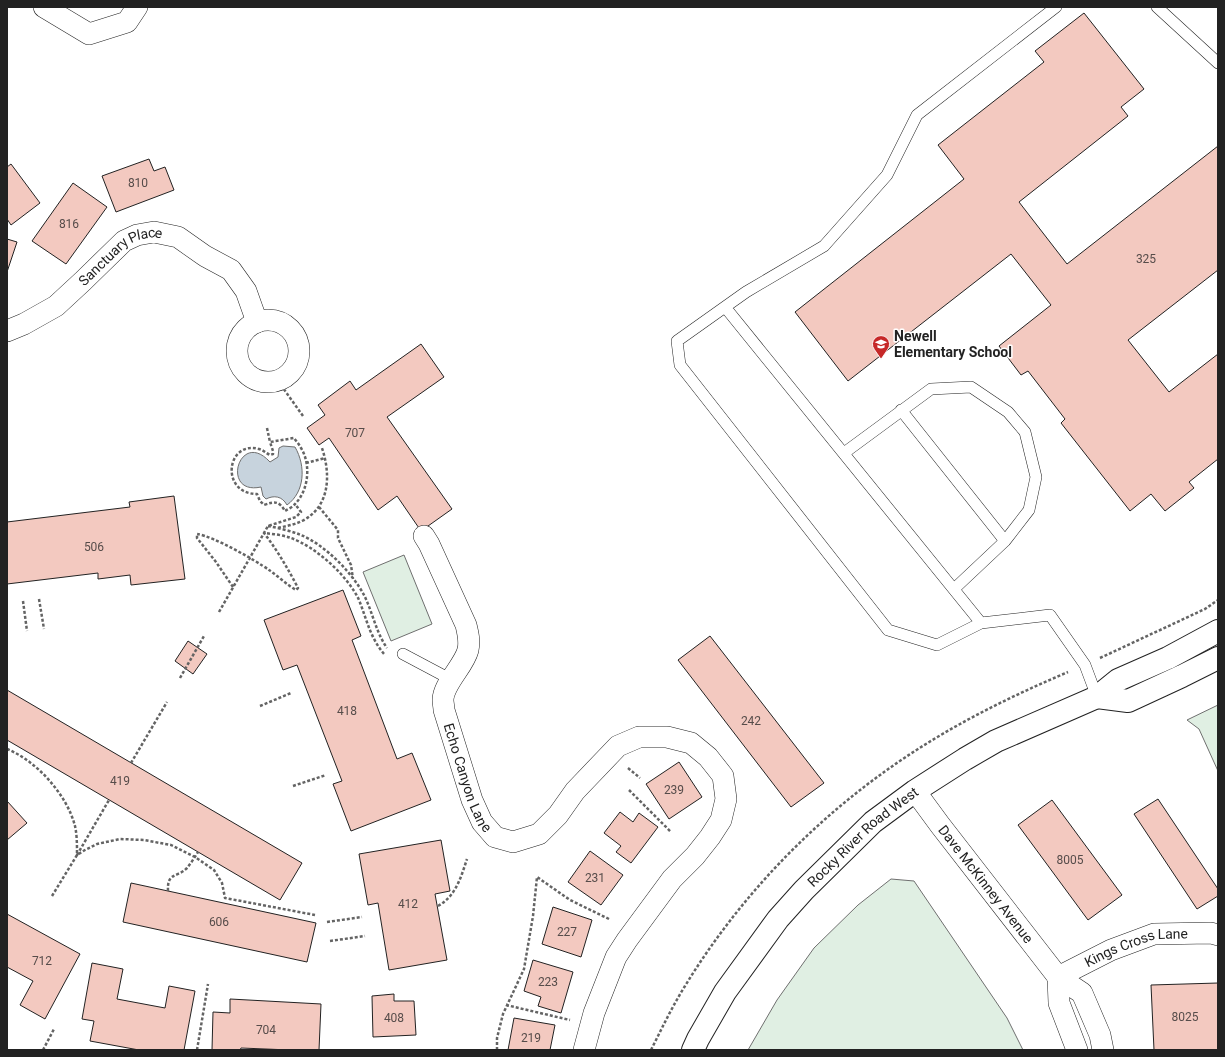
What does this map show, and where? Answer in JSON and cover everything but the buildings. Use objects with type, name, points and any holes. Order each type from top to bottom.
[{"type":"street","points":[[44,7],[89,34],[127,22],[137,7]]},
{"type":"street","name":"Sanctuary Place","points":[[7,331],[24,324],[56,306],[124,241],[137,235],[154,232],[178,237],[205,256],[231,270],[246,290],[258,322]]},
{"type":"street","points":[[268,320],[287,326],[294,334],[298,344],[299,354],[296,364],[291,373],[278,381],[263,382],[253,379],[245,373],[239,364],[237,344],[245,330],[258,322],[268,320]]},
{"type":"street","name":"Echo Canyon Lane","points":[[424,536],[466,625],[469,637],[468,650],[445,691],[443,700],[444,710],[472,800],[482,822],[495,838],[513,842],[539,834],[558,815],[575,791],[618,746],[639,737],[667,737],[691,743],[708,758],[723,776],[726,800],[721,820],[710,838],[695,856],[672,879],[626,940],[616,957],[594,1013],[584,1050]]},
{"type":"street","name":"Rocky River Road West","points":[[693,1050],[725,992],[778,918],[866,828],[915,790],[965,758],[996,741],[1097,697],[1118,680],[1168,658],[1218,631]]},
{"type":"street","points":[[1097,697],[1128,701],[1218,658]]},
{"type":"street","name":"Dave McKinney Avenue","points":[[915,790],[940,826],[1058,977],[1082,993],[1100,1035],[1103,1050]]},
{"type":"street","name":"Kings Cross Lane","points":[[1058,977],[1111,950],[1154,934],[1218,934]]},
{"type":"street","points":[[1058,977],[1059,1003],[1078,1050]]},
{"type":"lane","points":[[1056,7],[917,115],[887,175],[824,246],[746,292],[677,340],[680,365],[888,630],[937,645],[982,623],[1050,615],[1085,665],[1097,697]]},
{"type":"lane","points":[[1157,7],[1218,63]]},
{"type":"lane","points":[[725,307],[982,623]]},
{"type":"lane","points":[[844,453],[931,389],[971,387],[1008,412],[1025,432],[1036,477],[1029,510],[1005,541],[954,589]]},
{"type":"lane","points":[[901,410],[1005,541]]},
{"type":"lane","points":[[403,654],[452,680]]},
{"type":"path","points":[[278,381],[303,416]]},
{"type":"path","points":[[267,428],[270,442],[273,451],[273,454],[270,455],[260,449],[253,448],[244,450],[236,456],[232,464],[232,474],[235,484],[242,490],[250,494],[257,494],[260,501],[264,505],[277,502],[282,505],[285,511],[295,504],[301,495],[307,480],[306,463],[302,449],[294,438],[270,442]]},
{"type":"path","points":[[277,528],[290,526],[301,522],[319,507],[327,486],[328,473],[322,448]]},
{"type":"path","points":[[306,463],[325,458]]},
{"type":"path","points":[[219,612],[268,526],[296,517],[301,512],[295,504]]},
{"type":"path","points":[[319,507],[338,530],[338,538],[351,565],[354,580]]},
{"type":"path","points":[[268,526],[302,536],[315,543],[344,568],[364,596],[378,632],[390,652]]},
{"type":"path","points":[[233,587],[197,538],[197,534],[250,558],[267,568],[295,589],[298,588],[286,566],[264,533]]},
{"type":"path","points":[[264,533],[291,538],[302,543],[329,562],[341,574],[352,588],[358,599],[375,642],[388,659]]},
{"type":"path","points":[[39,599],[44,629]]},
{"type":"path","points":[[23,601],[27,632]]},
{"type":"path","points":[[180,678],[204,636]]},
{"type":"path","points":[[260,706],[291,693]]},
{"type":"path","points":[[131,763],[167,702]]},
{"type":"path","points":[[7,749],[17,753],[31,762],[52,783],[67,806],[75,827],[77,855]]},
{"type":"path","points":[[651,1050],[666,1019],[685,986],[713,944],[742,906],[775,868],[828,815],[863,787],[917,749]]},
{"type":"path","points":[[293,786],[326,775]]},
{"type":"path","points":[[629,790],[671,832]]},
{"type":"path","points":[[52,896],[110,800]]},
{"type":"path","points":[[77,855],[97,844],[120,840],[144,840],[171,845],[195,857],[214,870],[222,883],[225,898],[315,915]]},
{"type":"path","points":[[168,890],[169,879],[186,869],[198,852]]},
{"type":"path","points":[[438,906],[445,902],[453,894],[460,881],[467,859]]},
{"type":"path","points":[[497,1050],[497,1038],[500,1023],[506,1005],[524,968],[533,916],[537,877],[570,900],[608,919]]},
{"type":"path","points":[[328,922],[362,917]]},
{"type":"path","points":[[330,941],[365,936]]},
{"type":"path","points":[[197,1050],[208,984]]},
{"type":"path","points":[[506,1005],[570,1020]]},
{"type":"path","points":[[43,1050],[54,1029]]},
{"type":"green space","points":[[404,555],[432,624],[391,641],[363,572]]},
{"type":"green space","points":[[1218,705],[1218,771],[1199,729],[1187,720]]},
{"type":"green space","points":[[891,879],[914,881],[1007,1018],[1023,1050],[748,1050],[777,1000],[814,948],[858,905]]},
{"type":"shaded area","points":[[283,446],[295,447],[299,454],[302,470],[302,478],[297,493],[293,500],[287,505],[278,497],[266,499],[263,496],[261,487],[248,487],[241,482],[238,474],[238,465],[243,457],[250,453],[259,454],[270,462],[278,457],[279,448]]},
{"type":"place","name":"Newell Elementary School","points":[[881,359]]}]
